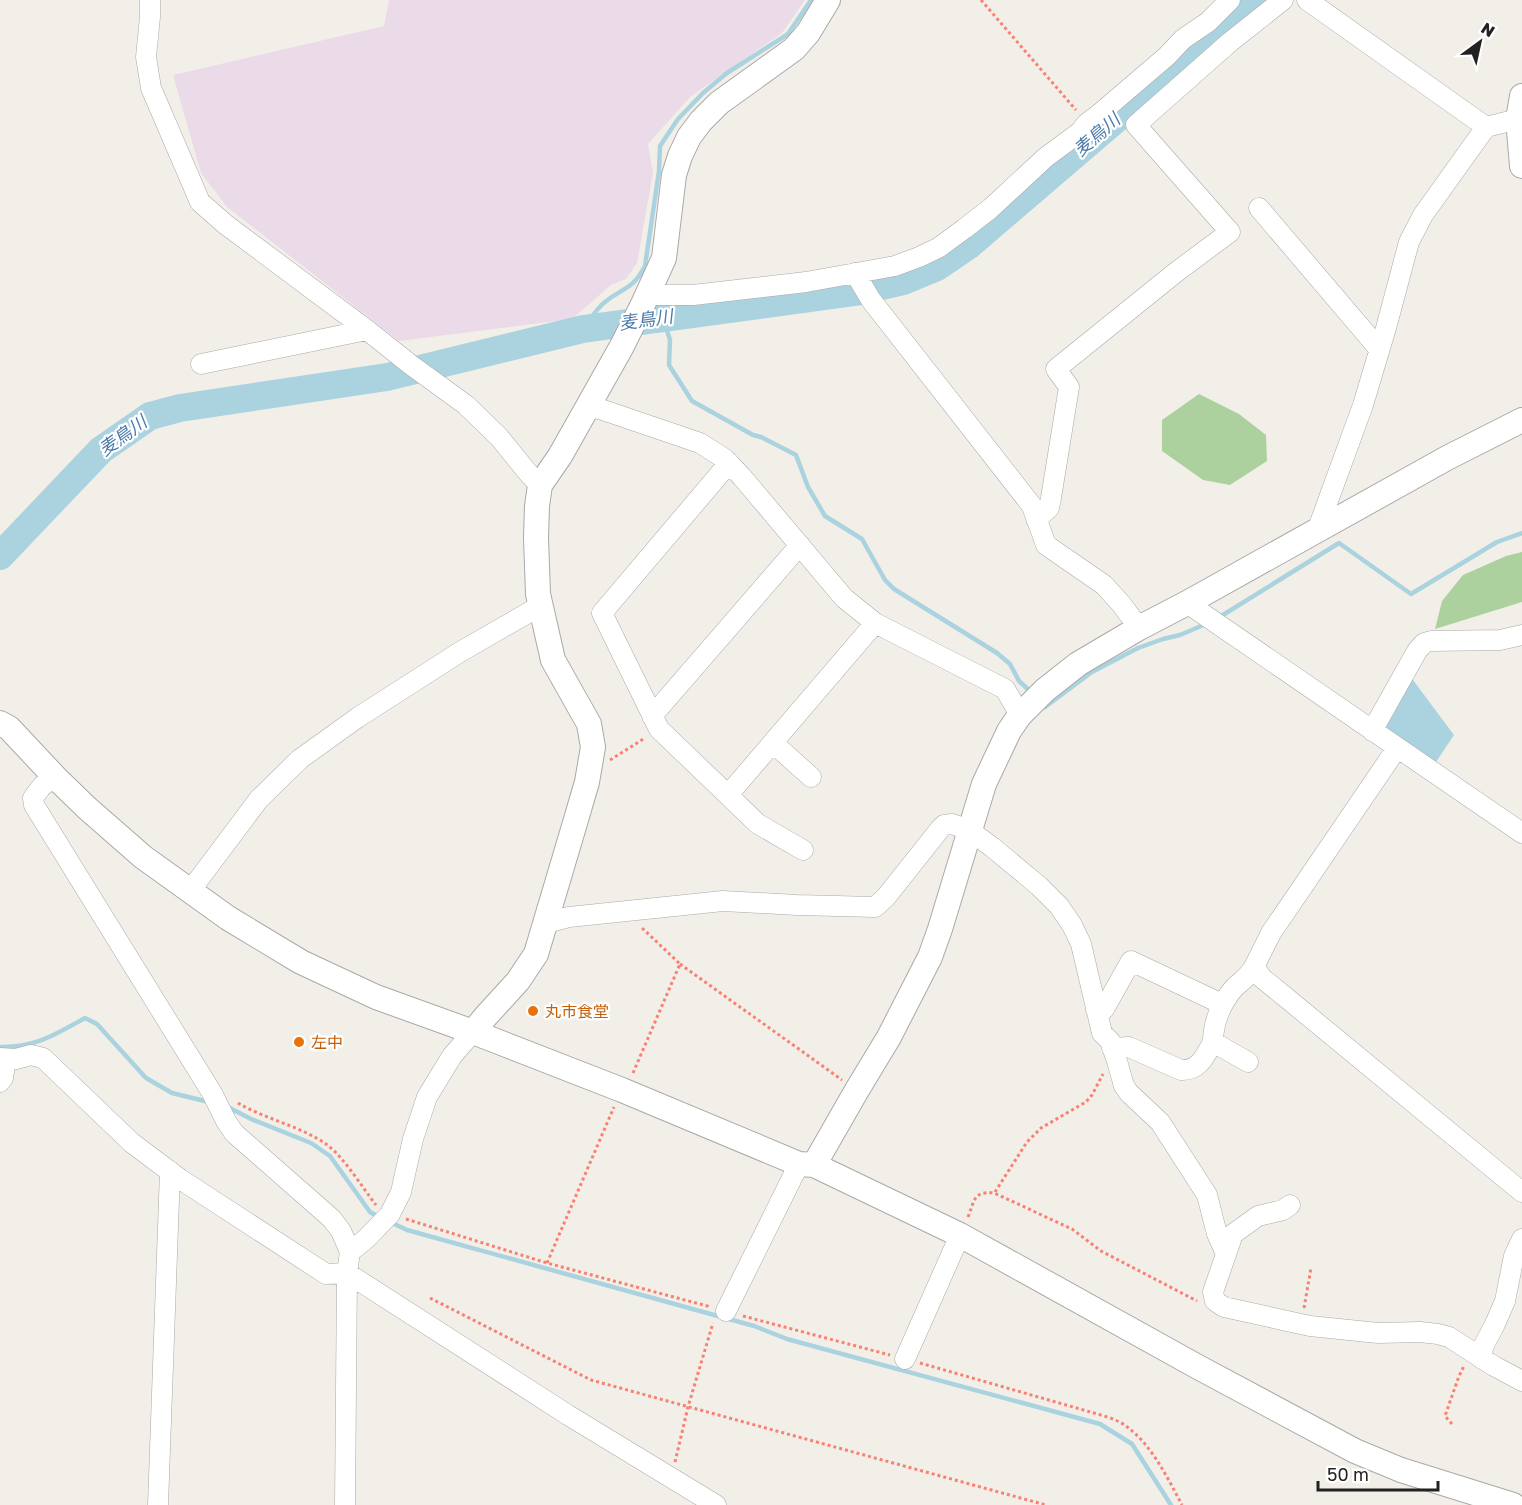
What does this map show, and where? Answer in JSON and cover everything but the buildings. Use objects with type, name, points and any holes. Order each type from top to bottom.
[{"type":"street","points":[[150,0],[146,57],[151,88],[200,202],[225,224],[466,405],[499,437],[540,485]]},
{"type":"street","points":[[350,1252],[385,1220],[401,1192],[413,1139],[427,1096],[452,1056],[518,981],[536,954],[590,764],[593,747],[589,724],[553,660],[537,594],[536,538],[540,485],[560,456],[588,406],[647,295],[663,258],[674,175],[689,137],[700,121],[719,103],[794,49],[808,33],[828,0]]},
{"type":"street","points":[[647,295],[693,295],[806,282],[895,266],[938,248],[991,208],[1230,0]]},
{"type":"street","points":[[1036,519],[1048,508],[1051,498],[1069,387],[1056,369],[1175,273],[1230,232],[1136,125],[1230,42],[1283,0]]},
{"type":"street","points":[[1307,0],[1486,127]]},
{"type":"street","points":[[1317,531],[1363,405],[1409,242],[1423,215],[1486,127],[1520,107],[1522,166]]},
{"type":"street","points":[[1259,208],[1379,350]]},
{"type":"street","points":[[855,273],[871,300],[1032,506],[1046,545],[1104,585],[1139,628]]},
{"type":"street","points":[[201,364],[367,330]]},
{"type":"street","points":[[588,406],[700,443],[725,459],[844,598],[875,623],[1005,689],[1020,715]]},
{"type":"street","points":[[722,1310],[807,1165],[889,1037],[930,957],[984,784],[997,753],[1020,715],[1045,690],[1078,664],[1139,628],[1447,458],[1522,420]]},
{"type":"street","points":[[729,464],[602,614],[656,722],[758,824],[803,850]]},
{"type":"street","points":[[656,722],[800,545]]},
{"type":"street","points":[[1187,603],[1522,833]]},
{"type":"street","points":[[190,891],[259,799],[300,759],[357,718],[460,652],[540,606]]},
{"type":"street","points":[[728,795],[875,623]]},
{"type":"street","points":[[1372,731],[1417,651],[1424,643],[1438,640],[1500,640],[1522,635]]},
{"type":"street","points":[[0,723],[9,728],[87,808],[143,857],[228,918],[301,962],[376,997],[473,1032],[807,1165],[960,1235],[1355,1451],[1401,1470],[1513,1505]]},
{"type":"street","points":[[772,743],[811,777]]},
{"type":"street","points":[[1114,1054],[1129,1047],[1181,1070],[1189,1071],[1200,1063],[1213,1042],[1222,1004],[1235,987],[1249,976],[1270,933],[1397,748]]},
{"type":"street","points":[[55,777],[42,786],[33,798],[34,806],[234,1133],[332,1219],[341,1231],[350,1252],[347,1273],[345,1505]]},
{"type":"street","points":[[546,923],[569,917],[723,901],[874,907],[886,897],[940,829],[951,824],[969,830],[1039,886],[1059,906],[1072,925],[1081,944],[1102,1033],[1110,1041],[1124,1086],[1160,1122],[1207,1195],[1217,1234],[1226,1254]]},
{"type":"street","points":[[1096,1010],[1104,1008],[1131,961],[1222,1004]]},
{"type":"street","points":[[1254,968],[1262,978],[1522,1192]]},
{"type":"street","points":[[1213,1042],[1248,1062]]},
{"type":"street","points":[[0,1082],[3,1078],[3,1058],[16,1059],[31,1055],[43,1058],[132,1143],[170,1171],[326,1274],[347,1273],[568,1415],[716,1505]]},
{"type":"street","points":[[158,1505],[170,1171]]},
{"type":"street","points":[[1290,1206],[1258,1216],[1233,1234],[1213,1292],[1215,1301],[1224,1307],[1301,1324],[1355,1332],[1438,1334],[1449,1337],[1477,1356],[1522,1381]]},
{"type":"street","points":[[905,1359],[960,1235]]},
{"type":"street","points":[[1477,1356],[1496,1324],[1505,1301],[1514,1256],[1522,1239]]},
{"type":"path","points":[[981,0],[1087,123]]},
{"type":"path","points":[[590,764],[606,762],[656,722]]},
{"type":"path","points":[[635,910],[636,922],[680,964],[856,1090]]},
{"type":"path","points":[[548,1263],[680,964]]},
{"type":"path","points":[[994,1193],[1027,1142],[1041,1128],[1081,1105],[1092,1095],[1114,1054]]},
{"type":"path","points":[[216,1101],[315,1138],[327,1145],[337,1154],[385,1220],[419,1224],[548,1263],[905,1359],[1107,1417],[1124,1425],[1149,1450],[1162,1468],[1182,1505]]},
{"type":"path","points":[[960,1235],[977,1196],[982,1192],[994,1193],[1072,1229],[1101,1251],[1203,1304],[1221,1305]]},
{"type":"path","points":[[1301,1324],[1311,1268]]},
{"type":"path","points":[[430,1298],[591,1380],[1046,1505]]},
{"type":"path","points":[[671,1478],[688,1407],[722,1310]]},
{"type":"path","points":[[1452,1424],[1445,1416],[1459,1376],[1477,1356]]},
{"type":"shaded area","points":[[389,0],[805,0],[782,33],[690,97],[648,144],[653,173],[637,263],[626,279],[611,285],[572,319],[399,341],[227,207],[201,173],[173,75],[384,26]]},
{"type":"green space","points":[[1199,394],[1239,414],[1266,435],[1267,461],[1230,485],[1203,480],[1162,451],[1162,420]]},
{"type":"green space","points":[[1522,552],[1522,602],[1435,629],[1442,601],[1463,575],[1506,556]]},
{"type":"water","points":[[1410,679],[1454,735],[1436,762],[1387,733],[1385,721]]},
{"type":"waterway","points":[[583,329],[602,305],[636,280],[645,266],[659,171],[660,146],[678,119],[703,93],[727,73],[788,34],[811,0]]},
{"type":"waterway","name":"麦鳥川","points":[[0,556],[101,450],[150,416],[180,408],[387,377],[583,329],[855,292],[903,281],[937,267],[968,246],[1255,0]]},
{"type":"waterway","points":[[663,318],[670,340],[669,365],[692,401],[753,435],[796,455],[808,487],[825,516],[862,539],[885,580],[894,589],[997,653],[1010,664],[1019,681],[1032,693]]},
{"type":"waterway","points":[[1218,618],[1339,543],[1411,594],[1497,542],[1522,533]]},
{"type":"waterway","points":[[1041,704],[1045,707],[1092,672],[1138,648],[1180,635],[1208,623]]},
{"type":"waterway","points":[[0,1047],[13,1047],[35,1042],[85,1018],[97,1024],[146,1078],[172,1093],[209,1102]]},
{"type":"waterway","points":[[226,1106],[251,1119],[311,1143],[330,1156],[370,1212],[379,1217]]},
{"type":"waterway","points":[[390,1222],[407,1230],[754,1326],[787,1339],[1100,1424],[1132,1444],[1171,1505]]},
{"type":"place","name":"丸市食堂","points":[[533,1011]]},
{"type":"place","name":"左中","points":[[299,1042]]}]
